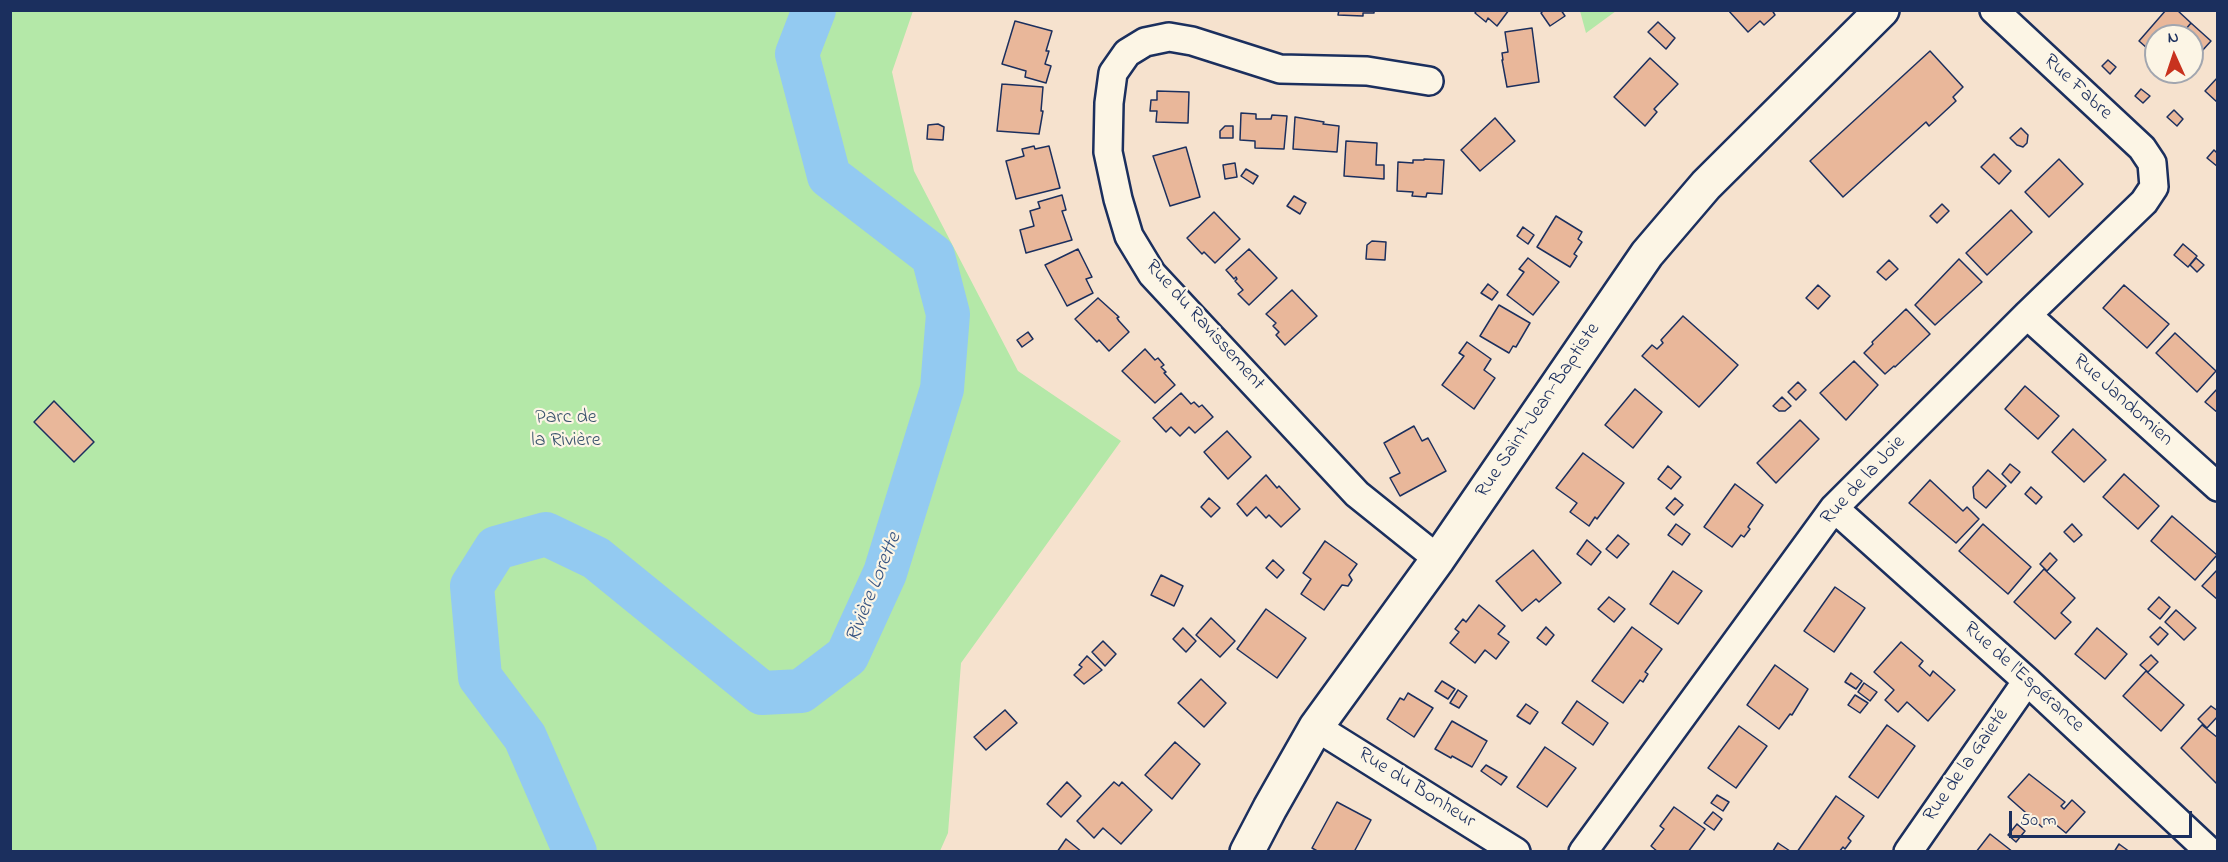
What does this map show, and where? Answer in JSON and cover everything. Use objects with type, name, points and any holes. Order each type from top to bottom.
[{"type":"street","name":"Rue Saint-Jean-Baptiste","points":[[1247,852],[1316,727],[1438,559],[1647,254],[1706,185],[1882,10]]},
{"type":"street","name":"Rue Fabre","points":[[1994,10],[2142,148],[2152,163],[2154,171]]},
{"type":"street","name":"Rue du Ravissement","points":[[1429,81],[1367,71],[1280,69],[1192,41],[1169,37],[1145,42],[1127,53],[1113,73],[1109,103],[1108,153],[1129,236],[1152,273],[1357,494],[1438,559]]},
{"type":"street","name":"Rue de la Joie","points":[[1583,852],[1834,508],[2144,202],[2154,187],[2154,171]]},
{"type":"street","name":"Rue Jandomien","points":[[2027,315],[2217,487]]},
{"type":"street","name":"Rue de l'Espérance","points":[[1834,508],[2027,681],[2210,852]]},
{"type":"street","name":"Rue de la Gaieté","points":[[1908,852],[2027,681]]},
{"type":"street","name":"Rue du Bonheur","points":[[1316,727],[1516,852]]},
{"type":"green space","points":[[1580,10],[1616,11],[1586,33]]},
{"type":"green space","name":"Parc de la Rivière","points":[[10,11],[913,11],[892,72],[914,171],[1018,371],[1121,441],[961,663],[948,833],[940,851],[11,851]]},
{"type":"building","points":[[1339,10],[1374,10],[1374,13],[1363,13],[1363,16],[1338,15]]},
{"type":"building","points":[[1477,10],[1509,10],[1497,26],[1488,18],[1486,22],[1475,13]]},
{"type":"building","points":[[1544,10],[1561,10],[1565,16],[1550,26],[1541,13]]},
{"type":"building","points":[[1728,10],[1772,10],[1775,15],[1764,25],[1760,21],[1748,32]]},
{"type":"building","points":[[2166,10],[2177,10],[2191,23],[2190,24],[2154,24]]},
{"type":"building","points":[[1015,21],[1052,31],[1046,51],[1049,51],[1045,64],[1051,66],[1046,83],[1025,77],[1026,71],[1002,64]]},
{"type":"building","points":[[1658,22],[1675,38],[1666,49],[1648,32]]},
{"type":"building","points":[[1532,28],[1539,82],[1507,87],[1502,60],[1502,53],[1508,52],[1505,32]]},
{"type":"building","points":[[2144,35],[2144,45],[2139,41]]},
{"type":"building","points":[[2204,35],[2211,41],[2204,49]]},
{"type":"building","points":[[1930,51],[1963,87],[1953,97],[1956,101],[1929,126],[1926,122],[1843,197],[1810,161]]},
{"type":"building","points":[[1650,58],[1678,84],[1654,109],[1657,112],[1645,126],[1614,97]]},
{"type":"building","points":[[2108,60],[2116,67],[2110,74],[2102,66]]},
{"type":"building","points":[[2218,77],[2218,103],[2205,91]]},
{"type":"building","points":[[1002,84],[1043,87],[1041,111],[1043,111],[1039,134],[997,131]]},
{"type":"building","points":[[2141,89],[2150,96],[2143,103],[2135,96]]},
{"type":"building","points":[[1157,91],[1189,92],[1188,123],[1156,122],[1157,111],[1150,111],[1151,100],[1157,100]]},
{"type":"building","points":[[2174,110],[2183,119],[2177,126],[2167,117]]},
{"type":"building","points":[[1241,113],[1256,114],[1256,119],[1271,119],[1272,115],[1287,116],[1284,149],[1255,148],[1255,141],[1240,140]]},
{"type":"building","points":[[1295,117],[1339,126],[1337,152],[1293,149]]},
{"type":"building","points":[[1495,118],[1515,141],[1480,171],[1461,150]]},
{"type":"building","points":[[938,124],[944,127],[943,140],[927,139],[928,125]]},
{"type":"building","points":[[1225,126],[1233,126],[1233,138],[1220,138],[1220,131]]},
{"type":"building","points":[[2021,128],[2028,135],[2027,143],[2023,147],[2010,138]]},
{"type":"building","points":[[1346,141],[1377,143],[1376,165],[1384,165],[1384,179],[1344,176]]},
{"type":"building","points":[[1034,146],[1035,149],[1049,146],[1060,188],[1016,199],[1006,161],[1024,156],[1022,149]]},
{"type":"building","points":[[1186,147],[1200,197],[1170,206],[1153,156]]},
{"type":"building","points":[[2214,150],[2218,154],[2218,167],[2207,158]]},
{"type":"building","points":[[1994,154],[2011,171],[1999,184],[1981,167]]},
{"type":"building","points":[[2059,159],[2083,184],[2049,217],[2025,192]]},
{"type":"building","points":[[1413,160],[1444,160],[1442,194],[1427,193],[1426,197],[1412,196],[1413,192],[1397,191],[1398,162],[1413,163]]},
{"type":"building","points":[[1235,163],[1237,177],[1225,179],[1223,165]]},
{"type":"building","points":[[1246,169],[1258,176],[1253,184],[1241,176]]},
{"type":"building","points":[[1062,195],[1066,210],[1062,211],[1072,240],[1026,253],[1020,230],[1034,226],[1030,211],[1040,208],[1038,202]]},
{"type":"building","points":[[1294,196],[1306,203],[1300,214],[1287,206]]},
{"type":"building","points":[[1942,204],[1949,211],[1937,223],[1930,216]]},
{"type":"building","points":[[2011,210],[2032,232],[1987,275],[1966,253]]},
{"type":"building","points":[[1214,212],[1240,239],[1215,263],[1204,252],[1202,254],[1187,238]]},
{"type":"building","points":[[1556,216],[1582,232],[1578,239],[1582,242],[1574,254],[1577,256],[1570,267],[1537,247]]},
{"type":"building","points":[[1523,227],[1534,235],[1528,244],[1517,236]]},
{"type":"building","points":[[1372,241],[1386,242],[1385,260],[1366,259],[1367,245]]},
{"type":"building","points":[[2183,244],[2197,256],[2188,267],[2174,255]]},
{"type":"building","points":[[1078,249],[1092,277],[1086,279],[1093,293],[1067,306],[1045,265]]},
{"type":"building","points":[[1249,249],[1277,278],[1249,305],[1238,294],[1243,290],[1235,281],[1236,277],[1234,279],[1226,270]]},
{"type":"building","points":[[1528,258],[1559,282],[1533,315],[1507,295],[1524,272],[1519,269]]},
{"type":"building","points":[[2196,258],[2204,265],[2197,272],[2190,265]]},
{"type":"building","points":[[1959,259],[1982,282],[1935,325],[1915,305]]},
{"type":"building","points":[[1889,260],[1898,269],[1886,280],[1877,272]]},
{"type":"building","points":[[1488,284],[1498,292],[1492,300],[1481,293]]},
{"type":"building","points":[[1818,285],[1830,296],[1818,309],[1806,298]]},
{"type":"building","points":[[2124,285],[2169,324],[2147,348],[2103,308]]},
{"type":"building","points":[[1292,290],[1317,316],[1285,345],[1276,335],[1279,332],[1273,326],[1276,323],[1266,314]]},
{"type":"building","points":[[1098,298],[1119,317],[1117,318],[1129,332],[1109,351],[1075,319]]},
{"type":"building","points":[[1499,305],[1530,323],[1516,347],[1513,346],[1509,353],[1480,336]]},
{"type":"building","points":[[1906,309],[1930,334],[1885,374],[1864,353],[1873,344],[1872,342]]},
{"type":"building","points":[[1683,316],[1738,365],[1699,407],[1642,356],[1652,345],[1657,349],[1663,343],[1661,340]]},
{"type":"building","points":[[1028,332],[1033,339],[1022,347],[1017,340]]},
{"type":"building","points":[[2175,333],[2216,371],[2197,392],[2156,353]]},
{"type":"building","points":[[1467,342],[1491,359],[1484,370],[1495,378],[1474,409],[1442,385],[1464,356],[1459,353]]},
{"type":"building","points":[[1145,349],[1155,360],[1158,358],[1164,365],[1161,367],[1166,372],[1164,373],[1175,385],[1155,403],[1122,371]]},
{"type":"building","points":[[1854,361],[1878,385],[1846,420],[1820,393]]},
{"type":"building","points":[[1798,382],[1806,390],[1796,400],[1788,392]]},
{"type":"building","points":[[2025,386],[2059,416],[2038,439],[2005,409]]},
{"type":"building","points":[[2218,388],[2218,413],[2205,402]]},
{"type":"building","points":[[1635,389],[1662,412],[1633,448],[1605,425]]},
{"type":"building","points":[[1181,393],[1191,404],[1194,402],[1199,407],[1202,405],[1213,417],[1195,433],[1189,427],[1180,436],[1171,427],[1166,432],[1153,418]]},
{"type":"building","points":[[1782,397],[1791,406],[1785,411],[1779,411],[1773,406]]},
{"type":"building","points":[[54,401],[94,442],[74,462],[34,422]]},
{"type":"building","points":[[1800,420],[1819,439],[1776,483],[1757,463]]},
{"type":"building","points":[[1414,426],[1422,441],[1428,438],[1446,471],[1400,496],[1390,478],[1400,473],[1384,443]]},
{"type":"building","points":[[2073,429],[2106,460],[2084,482],[2052,452]]},
{"type":"building","points":[[1227,431],[1251,457],[1228,479],[1204,452]]},
{"type":"building","points":[[1583,453],[1624,483],[1589,526],[1570,512],[1577,503],[1556,488]]},
{"type":"building","points":[[2010,464],[2020,472],[2011,483],[2002,474]]},
{"type":"building","points":[[1668,466],[1681,477],[1671,489],[1658,479]]},
{"type":"building","points":[[1988,470],[2006,486],[1986,508],[1974,498],[1973,487]]},
{"type":"building","points":[[2124,474],[2159,506],[2138,529],[2103,497]]},
{"type":"building","points":[[1266,475],[1300,509],[1281,527],[1269,515],[1266,518],[1256,507],[1247,516],[1237,504]]},
{"type":"building","points":[[1930,480],[1963,511],[1967,507],[1979,519],[1956,543],[1909,503]]},
{"type":"building","points":[[1735,484],[1763,505],[1748,527],[1750,529],[1744,537],[1741,535],[1732,547],[1704,527]]},
{"type":"building","points":[[2031,487],[2042,497],[2036,504],[2025,494]]},
{"type":"building","points":[[1209,498],[1220,508],[1211,517],[1201,507]]},
{"type":"building","points":[[1675,498],[1683,505],[1674,515],[1666,508]]},
{"type":"building","points":[[2172,516],[2217,555],[2195,580],[2151,541]]},
{"type":"building","points":[[1676,524],[1690,534],[1682,545],[1668,535]]},
{"type":"building","points":[[1983,524],[2031,567],[2008,594],[1959,551]]},
{"type":"building","points":[[2072,524],[2082,535],[2074,542],[2064,532]]},
{"type":"building","points":[[1618,535],[1629,544],[1617,558],[1606,549]]},
{"type":"building","points":[[1587,540],[1601,552],[1591,565],[1577,554]]},
{"type":"building","points":[[1325,541],[1357,564],[1349,575],[1352,580],[1348,586],[1342,585],[1324,610],[1301,594],[1311,579],[1303,573]]},
{"type":"building","points":[[1533,550],[1561,583],[1539,602],[1536,599],[1522,611],[1496,581]]},
{"type":"building","points":[[2050,553],[2057,560],[2047,571],[2040,564]]},
{"type":"building","points":[[1273,560],[1284,570],[1277,578],[1266,568]]},
{"type":"building","points":[[2044,569],[2075,598],[2061,613],[2071,622],[2055,639],[2014,602]]},
{"type":"building","points":[[2218,569],[2218,600],[2202,586]]},
{"type":"building","points":[[1673,571],[1702,591],[1678,624],[1650,604]]},
{"type":"building","points":[[1161,575],[1183,586],[1174,606],[1151,595]]},
{"type":"building","points":[[1835,587],[1865,608],[1834,652],[1804,631]]},
{"type":"building","points":[[1609,597],[1625,609],[1614,622],[1598,609]]},
{"type":"building","points":[[2159,597],[2170,607],[2160,619],[2148,609]]},
{"type":"building","points":[[1479,605],[1505,626],[1498,634],[1509,642],[1496,659],[1485,650],[1475,663],[1450,643],[1459,632],[1455,629],[1463,619],[1466,622]]},
{"type":"building","points":[[1266,609],[1306,638],[1277,678],[1237,649]]},
{"type":"building","points":[[2176,610],[2196,628],[2184,640],[2165,622]]},
{"type":"building","points":[[1211,618],[1235,641],[1220,657],[1196,635]]},
{"type":"building","points":[[1546,627],[1554,635],[1546,645],[1537,638]]},
{"type":"building","points":[[1632,627],[1662,649],[1645,672],[1648,674],[1643,682],[1640,680],[1623,703],[1592,681]]},
{"type":"building","points":[[2160,627],[2168,634],[2158,645],[2150,637]]},
{"type":"building","points":[[1183,628],[1196,641],[1186,652],[1173,639]]},
{"type":"building","points":[[2097,628],[2127,654],[2105,679],[2075,654]]},
{"type":"building","points":[[1103,641],[1116,654],[1105,666],[1092,652]]},
{"type":"building","points":[[1901,642],[1923,661],[1919,666],[1930,676],[1933,671],[1955,690],[1928,721],[1907,702],[1898,712],[1885,700],[1894,690],[1874,672]]},
{"type":"building","points":[[2151,655],[2158,662],[2148,672],[2140,665]]},
{"type":"building","points":[[1087,656],[1102,670],[1084,684],[1074,675],[1082,667],[1079,665]]},
{"type":"building","points":[[1775,665],[1808,689],[1792,715],[1790,714],[1779,729],[1747,705]]},
{"type":"building","points":[[2146,671],[2184,705],[2161,731],[2123,696]]},
{"type":"building","points":[[1851,673],[1862,681],[1856,689],[1845,682]]},
{"type":"building","points":[[1201,679],[1226,703],[1204,727],[1178,703]]},
{"type":"building","points":[[1442,681],[1455,689],[1448,699],[1435,691]]},
{"type":"building","points":[[1864,683],[1877,692],[1870,701],[1858,692]]},
{"type":"building","points":[[1458,690],[1467,696],[1459,708],[1450,703]]},
{"type":"building","points":[[1408,693],[1433,708],[1414,737],[1387,719],[1400,698],[1404,700]]},
{"type":"building","points":[[1855,695],[1868,703],[1860,713],[1848,705]]},
{"type":"building","points":[[1577,701],[1608,723],[1593,745],[1562,723]]},
{"type":"building","points":[[1526,704],[1538,712],[1530,724],[1517,716]]},
{"type":"building","points":[[2211,706],[2218,711],[2218,716],[2207,728],[2198,719]]},
{"type":"building","points":[[1005,710],[1017,723],[986,750],[974,737]]},
{"type":"building","points":[[1452,721],[1487,741],[1472,767],[1435,749]]},
{"type":"building","points":[[1887,725],[1915,746],[1878,798],[1849,777]]},
{"type":"building","points":[[2202,725],[2218,738],[2218,785],[2181,748]]},
{"type":"building","points":[[1739,726],[1767,746],[1736,788],[1708,768]]},
{"type":"building","points":[[1175,742],[1200,764],[1172,799],[1145,775]]},
{"type":"building","points":[[1545,747],[1576,768],[1547,807],[1517,787]]},
{"type":"building","points":[[1486,765],[1507,777],[1501,785],[1481,771]]},
{"type":"building","points":[[2029,774],[2065,802],[2061,806],[2064,809],[2072,800],[2085,812],[2066,833],[2049,819],[2042,827],[2008,797]]},
{"type":"building","points":[[1067,782],[1081,796],[1061,817],[1047,804]]},
{"type":"building","points":[[1114,782],[1119,786],[1122,782],[1152,810],[1121,844],[1103,828],[1094,838],[1077,821]]},
{"type":"building","points":[[1717,795],[1729,802],[1723,811],[1711,803]]},
{"type":"building","points":[[1836,796],[1864,816],[1848,838],[1851,841],[1845,849],[1843,847],[1839,852],[1797,852]]},
{"type":"building","points":[[1337,802],[1371,820],[1354,852],[1319,852],[1312,848]]},
{"type":"building","points":[[1674,807],[1705,829],[1688,852],[1658,852],[1651,846],[1664,829],[1660,826]]},
{"type":"building","points":[[1713,812],[1722,819],[1714,830],[1704,823]]},
{"type":"building","points":[[2017,824],[2025,831],[2016,842],[2008,835]]},
{"type":"building","points":[[1990,834],[2013,852],[1976,852]]},
{"type":"building","points":[[1066,839],[1082,852],[1057,852]]},
{"type":"building","points":[[1778,843],[1790,851],[1790,852],[1773,851]]},
{"type":"building","points":[[2119,844],[2130,852],[2114,852]]},
{"type":"waterway","name":"Rivière Lorette","points":[[575,852],[525,737],[480,677],[472,586],[496,548],[546,534],[596,558],[762,693],[801,691],[847,656],[885,573],[942,389],[948,314],[933,256],[829,176],[797,54],[814,10]]}]
